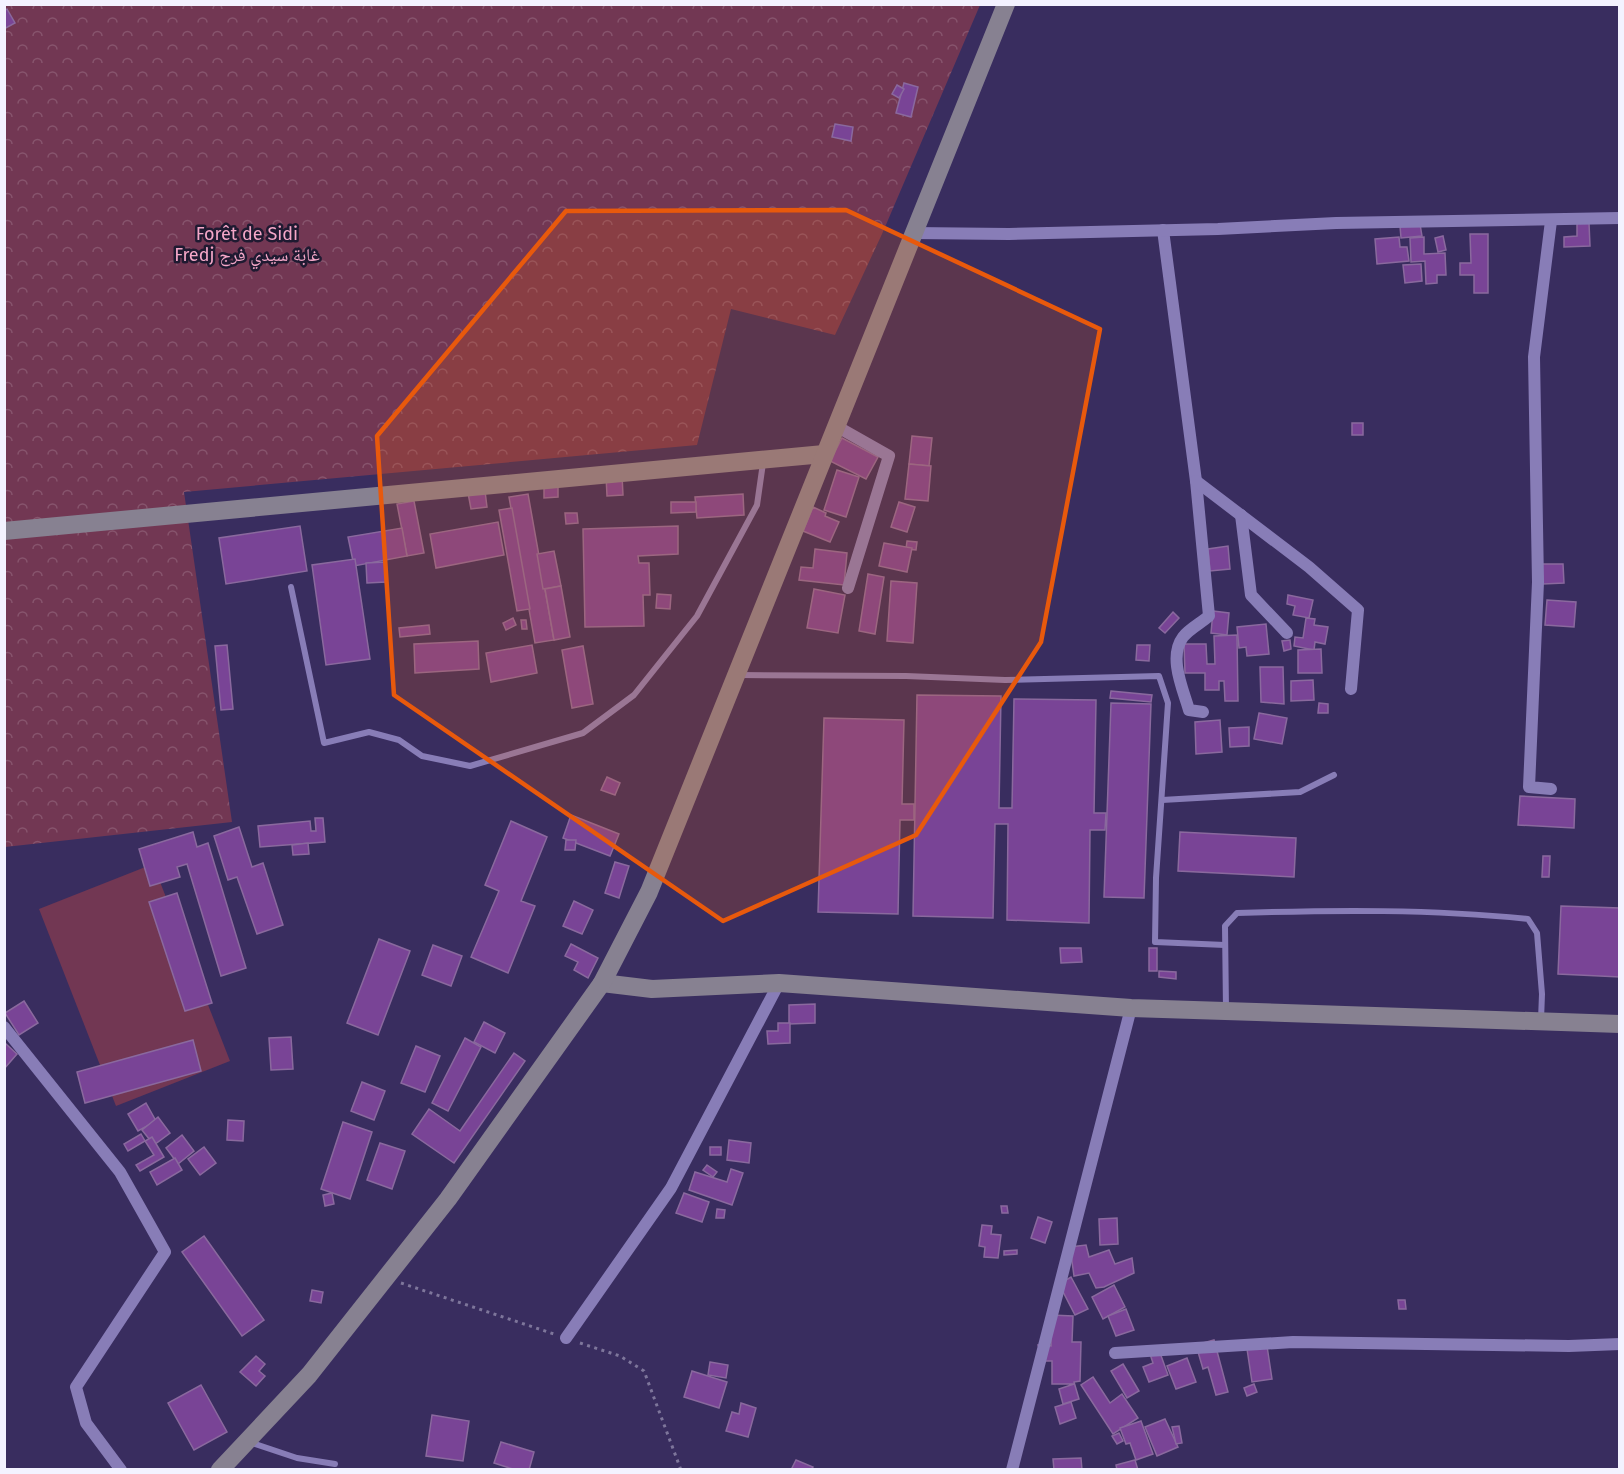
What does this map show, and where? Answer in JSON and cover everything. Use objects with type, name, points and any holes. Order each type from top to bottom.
[{"type":"main road","points":[[220,1470],[309,1375],[448,1199],[602,983],[649,892],[1006,4]]},
{"type":"main road","points":[[4,531],[824,454]]},
{"type":"main road","points":[[602,983],[652,989],[779,983],[1131,1008],[1620,1024]]},
{"type":"street","points":[[914,233],[1009,234],[1620,218]]},
{"type":"street","points":[[1551,221],[1534,357],[1538,582],[1529,788],[1551,789]]},
{"type":"street","points":[[1163,230],[1196,482],[1209,616],[1183,638],[1177,650],[1178,672],[1189,710],[1203,712]]},
{"type":"street","points":[[836,426],[889,456],[848,588]]},
{"type":"street","points":[[1196,482],[1309,567],[1358,610],[1351,689]]},
{"type":"street","points":[[1241,515],[1251,595],[1287,633]]},
{"type":"street","points":[[566,1338],[671,1188],[779,983]]},
{"type":"street","points":[[1012,1470],[1131,1008]]},
{"type":"street","points":[[4,1027],[120,1172],[165,1252],[76,1387],[86,1423],[121,1470]]},
{"type":"street","points":[[1115,1353],[1293,1342],[1569,1346],[1620,1344]]},
{"type":"lane","points":[[291,587],[324,743],[369,732],[399,740],[422,756],[470,766],[583,733],[634,695],[697,616],[757,505],[764,459]]},
{"type":"lane","points":[[736,675],[906,676],[1005,680],[1159,676],[1168,703],[1156,878],[1155,942],[1225,945]]},
{"type":"lane","points":[[1162,800],[1300,792],[1334,776]]},
{"type":"lane","points":[[1226,1011],[1225,926],[1237,913],[1377,911],[1491,915],[1528,919],[1537,933],[1542,994],[1541,1021]]},
{"type":"lane","points":[[246,1442],[297,1458],[335,1464]]},
{"type":"highlighted area","points":[[846,210],[1100,329],[1041,642],[916,835],[723,921],[394,695],[377,436],[566,211]]},
{"type":"green space","name":"Forêt de Sidi Fredj غابة سيدي فرج","points":[[4,5],[980,5],[882,234],[835,335],[731,309],[697,445],[184,492],[232,822],[5,847]]},
{"type":"green space","points":[[153,864],[230,1061],[116,1106],[39,909]]},
{"type":"building","points":[[7,9],[15,23],[4,29],[4,11]]},
{"type":"building","points":[[904,83],[918,87],[911,117],[896,113]]},
{"type":"building","points":[[897,85],[904,89],[899,98],[892,94]]},
{"type":"building","points":[[835,124],[853,127],[851,141],[832,137]]},
{"type":"building","points":[[1577,223],[1589,223],[1590,246],[1564,247],[1564,237],[1577,236]]},
{"type":"building","points":[[1420,224],[1422,236],[1401,238],[1400,226]]},
{"type":"building","points":[[1470,234],[1488,234],[1488,293],[1474,293],[1474,275],[1460,275],[1460,263],[1471,263]]},
{"type":"building","points":[[1443,236],[1446,250],[1438,252],[1435,238]]},
{"type":"building","points":[[1399,237],[1400,247],[1407,247],[1409,261],[1377,264],[1375,239]]},
{"type":"building","points":[[1424,237],[1424,254],[1445,253],[1446,275],[1437,275],[1437,283],[1426,284],[1425,261],[1411,262],[1410,238]]},
{"type":"building","points":[[1421,264],[1422,281],[1405,283],[1403,265]]},
{"type":"building","points":[[1352,423],[1363,423],[1363,435],[1352,435]]},
{"type":"building","points":[[912,436],[932,438],[929,466],[909,464]]},
{"type":"building","points":[[842,438],[878,457],[866,479],[830,461]]},
{"type":"building","points":[[909,464],[931,466],[928,501],[905,499]]},
{"type":"building","points":[[837,470],[859,477],[846,517],[824,510]]},
{"type":"building","points":[[606,475],[622,475],[623,495],[607,496]]},
{"type":"building","points":[[558,478],[558,497],[544,498],[544,479]]},
{"type":"building","points":[[485,491],[487,507],[471,509],[468,493]]},
{"type":"building","points":[[528,494],[554,640],[535,643],[509,497]]},
{"type":"building","points":[[743,494],[744,515],[697,518],[695,497]]},
{"type":"building","points":[[414,501],[424,553],[407,556],[397,504]]},
{"type":"building","points":[[671,502],[696,502],[696,512],[671,513]]},
{"type":"building","points":[[899,502],[915,507],[907,532],[891,527]]},
{"type":"building","points":[[813,507],[839,522],[830,542],[803,531]]},
{"type":"building","points":[[512,508],[530,609],[517,611],[499,510]]},
{"type":"building","points":[[565,513],[577,513],[578,523],[566,524]]},
{"type":"building","points":[[498,522],[504,555],[436,568],[430,534]]},
{"type":"building","points":[[300,526],[307,571],[226,584],[219,538]]},
{"type":"building","points":[[678,526],[678,554],[638,556],[639,563],[649,563],[650,595],[643,595],[644,626],[585,627],[583,529]]},
{"type":"building","points":[[402,528],[407,556],[354,566],[348,537]]},
{"type":"building","points":[[907,541],[917,542],[916,550],[906,549]]},
{"type":"building","points":[[884,543],[912,548],[907,572],[879,566]]},
{"type":"building","points":[[1228,546],[1230,569],[1210,571],[1208,549]]},
{"type":"building","points":[[815,549],[847,553],[844,585],[799,580],[801,567],[813,568]]},
{"type":"building","points":[[554,551],[561,586],[543,589],[537,554]]},
{"type":"building","points":[[355,559],[370,659],[326,665],[312,565]]},
{"type":"building","points":[[385,562],[386,582],[367,583],[366,563]]},
{"type":"building","points":[[1542,564],[1563,564],[1564,583],[1543,584]]},
{"type":"building","points":[[868,574],[884,577],[875,634],[859,631]]},
{"type":"building","points":[[891,581],[917,583],[913,643],[887,641]]},
{"type":"building","points":[[561,586],[570,637],[554,640],[545,589]]},
{"type":"building","points":[[814,589],[845,595],[838,633],[807,628]]},
{"type":"building","points":[[657,594],[671,595],[670,609],[656,608]]},
{"type":"building","points":[[1288,595],[1313,600],[1309,618],[1293,615],[1295,606],[1287,604]]},
{"type":"building","points":[[1547,600],[1576,602],[1574,627],[1545,625]]},
{"type":"building","points":[[1213,611],[1229,613],[1227,635],[1211,633]]},
{"type":"building","points":[[1173,612],[1179,618],[1165,633],[1159,628]]},
{"type":"building","points":[[513,618],[516,625],[506,630],[503,623]]},
{"type":"building","points":[[1306,618],[1315,619],[1314,625],[1328,627],[1325,644],[1315,642],[1314,650],[1294,646],[1295,637],[1303,638]]},
{"type":"building","points":[[521,620],[526,620],[527,629],[522,629]]},
{"type":"building","points":[[1266,624],[1269,654],[1247,656],[1246,647],[1239,648],[1237,627]]},
{"type":"building","points":[[429,625],[430,634],[400,637],[399,628]]},
{"type":"building","points":[[1237,635],[1238,701],[1225,701],[1224,681],[1219,681],[1219,690],[1205,690],[1205,673],[1185,673],[1184,644],[1206,644],[1207,664],[1215,664],[1214,636]]},
{"type":"building","points":[[1290,640],[1291,649],[1284,651],[1282,641]]},
{"type":"building","points":[[478,641],[479,669],[415,673],[414,644]]},
{"type":"building","points":[[227,645],[233,709],[221,710],[215,646]]},
{"type":"building","points":[[532,645],[537,673],[491,682],[486,653]]},
{"type":"building","points":[[1137,645],[1150,645],[1149,661],[1136,660]]},
{"type":"building","points":[[583,646],[593,704],[572,708],[562,650]]},
{"type":"building","points":[[1321,649],[1322,673],[1298,673],[1298,650]]},
{"type":"building","points":[[1260,667],[1283,667],[1284,704],[1261,702]]},
{"type":"building","points":[[1313,680],[1314,700],[1291,701],[1291,681]]},
{"type":"building","points":[[1111,691],[1152,695],[1151,702],[1110,698]]},
{"type":"building","points":[[917,695],[1001,696],[999,808],[1012,808],[1014,699],[1096,700],[1094,813],[1106,813],[1105,830],[1090,830],[1089,923],[1007,920],[1008,824],[995,824],[993,918],[913,916]]},
{"type":"building","points":[[1111,703],[1151,704],[1144,898],[1104,897]]},
{"type":"building","points":[[1319,703],[1328,704],[1328,713],[1318,713]]},
{"type":"building","points":[[1259,713],[1287,718],[1282,744],[1254,739]]},
{"type":"building","points":[[824,718],[904,720],[902,804],[914,804],[914,820],[900,820],[898,914],[818,912]]},
{"type":"building","points":[[1220,720],[1222,752],[1196,754],[1195,722]]},
{"type":"building","points":[[1249,727],[1249,746],[1230,747],[1229,728]]},
{"type":"building","points":[[607,777],[620,783],[615,795],[601,790]]},
{"type":"building","points":[[1520,796],[1575,799],[1574,828],[1518,825]]},
{"type":"building","points":[[571,815],[619,834],[610,856],[563,838]]},
{"type":"building","points":[[315,818],[323,818],[325,842],[260,847],[258,826],[310,821],[311,831],[316,831]]},
{"type":"building","points":[[511,821],[547,837],[521,901],[535,906],[508,973],[471,957],[499,891],[485,885]]},
{"type":"building","points":[[239,827],[252,867],[263,863],[283,925],[257,934],[237,877],[228,880],[214,836]]},
{"type":"building","points":[[193,832],[197,847],[208,843],[246,968],[221,976],[187,864],[177,867],[180,877],[150,886],[139,849]]},
{"type":"building","points":[[1180,832],[1296,838],[1294,877],[1178,871]]},
{"type":"building","points":[[566,840],[576,840],[575,850],[565,850]]},
{"type":"building","points":[[308,843],[309,854],[293,855],[292,845]]},
{"type":"building","points":[[1543,856],[1550,856],[1549,877],[1542,877]]},
{"type":"building","points":[[615,862],[629,866],[619,898],[605,893]]},
{"type":"building","points":[[177,893],[212,1003],[185,1011],[149,902]]},
{"type":"building","points":[[574,901],[593,910],[582,934],[563,926]]},
{"type":"building","points":[[1561,906],[1620,908],[1620,977],[1558,974]]},
{"type":"building","points":[[379,939],[410,951],[378,1035],[347,1023]]},
{"type":"building","points":[[571,944],[598,958],[588,978],[574,970],[578,962],[565,956]]},
{"type":"building","points":[[433,945],[462,956],[451,986],[422,975]]},
{"type":"building","points":[[1060,948],[1081,948],[1082,962],[1061,963]]},
{"type":"building","points":[[1149,948],[1157,948],[1157,971],[1149,971]]},
{"type":"building","points":[[1159,971],[1176,972],[1176,979],[1159,977]]},
{"type":"building","points":[[24,1001],[38,1023],[19,1035],[5,1013]]},
{"type":"building","points":[[815,1004],[815,1023],[789,1024],[789,1005]]},
{"type":"building","points":[[484,1022],[505,1033],[495,1053],[474,1042]]},
{"type":"building","points":[[778,1023],[790,1023],[790,1043],[768,1044],[767,1031],[778,1031]]},
{"type":"building","points":[[291,1037],[293,1069],[271,1070],[269,1038]]},
{"type":"building","points":[[465,1038],[481,1047],[448,1111],[432,1103]]},
{"type":"building","points":[[193,1040],[201,1071],[85,1103],[77,1072]]},
{"type":"building","points":[[4,1044],[17,1054],[4,1069]]},
{"type":"building","points":[[416,1046],[440,1056],[425,1092],[401,1083]]},
{"type":"building","points":[[514,1053],[525,1061],[454,1163],[412,1134],[429,1109],[460,1131]]},
{"type":"building","points":[[362,1082],[385,1091],[374,1120],[351,1111]]},
{"type":"building","points":[[146,1103],[156,1121],[138,1131],[128,1114]]},
{"type":"building","points":[[158,1117],[170,1133],[154,1145],[142,1130]]},
{"type":"building","points":[[228,1120],[244,1121],[243,1141],[227,1140]]},
{"type":"building","points":[[343,1122],[372,1132],[350,1199],[321,1189]]},
{"type":"building","points":[[141,1134],[145,1141],[128,1151],[124,1144]]},
{"type":"building","points":[[182,1135],[194,1151],[178,1164],[166,1148]]},
{"type":"building","points":[[152,1137],[164,1157],[140,1171],[136,1165],[154,1155],[145,1141]]},
{"type":"building","points":[[729,1140],[751,1143],[749,1163],[727,1160]]},
{"type":"building","points":[[380,1143],[405,1151],[392,1189],[367,1180]]},
{"type":"building","points":[[204,1147],[216,1163],[200,1175],[188,1159]]},
{"type":"building","points":[[710,1147],[721,1147],[721,1155],[710,1155]]},
{"type":"building","points":[[175,1158],[182,1170],[157,1185],[150,1172]]},
{"type":"building","points":[[707,1165],[717,1172],[713,1177],[703,1170]]},
{"type":"building","points":[[731,1169],[743,1173],[732,1205],[689,1190],[695,1172],[727,1182]]},
{"type":"building","points":[[332,1193],[334,1204],[325,1206],[323,1195]]},
{"type":"building","points":[[684,1193],[709,1202],[702,1222],[676,1213]]},
{"type":"building","points":[[1001,1206],[1007,1206],[1008,1213],[1002,1213]]},
{"type":"building","points":[[717,1209],[725,1210],[724,1218],[716,1218]]},
{"type":"building","points":[[1038,1217],[1052,1222],[1045,1243],[1031,1238]]},
{"type":"building","points":[[1117,1218],[1118,1244],[1100,1245],[1099,1219]]},
{"type":"building","points":[[982,1225],[992,1226],[991,1234],[1001,1235],[998,1258],[984,1257],[985,1247],[979,1246]]},
{"type":"building","points":[[204,1236],[264,1320],[242,1336],[182,1252]]},
{"type":"building","points":[[1086,1245],[1089,1257],[1109,1250],[1115,1264],[1132,1258],[1134,1273],[1104,1287],[1096,1288],[1089,1273],[1074,1276],[1070,1247]]},
{"type":"building","points":[[1017,1250],[1017,1254],[1004,1255],[1004,1251]]},
{"type":"building","points":[[1071,1277],[1088,1309],[1075,1315],[1059,1284]]},
{"type":"building","points":[[1114,1285],[1125,1307],[1103,1319],[1092,1297]]},
{"type":"building","points":[[312,1290],[323,1292],[321,1303],[310,1301]]},
{"type":"building","points":[[1398,1300],[1405,1300],[1406,1309],[1399,1309]]},
{"type":"building","points":[[1126,1309],[1134,1330],[1116,1336],[1108,1316]]},
{"type":"building","points":[[1051,1315],[1073,1316],[1072,1342],[1081,1342],[1080,1381],[1074,1382],[1079,1399],[1063,1404],[1059,1389],[1074,1384],[1052,1384],[1052,1361],[1043,1361],[1038,1345],[1051,1346]]},
{"type":"building","points":[[1214,1340],[1228,1392],[1216,1395],[1208,1367],[1203,1369],[1196,1345]]},
{"type":"building","points":[[1267,1346],[1272,1379],[1252,1382],[1247,1349]]},
{"type":"building","points":[[1159,1350],[1168,1375],[1149,1382],[1143,1367],[1153,1363],[1150,1354]]},
{"type":"building","points":[[256,1356],[265,1364],[259,1371],[265,1376],[256,1386],[240,1372]]},
{"type":"building","points":[[1187,1358],[1196,1382],[1176,1389],[1167,1366]]},
{"type":"building","points":[[710,1362],[728,1365],[726,1378],[708,1375]]},
{"type":"building","points":[[1123,1364],[1139,1391],[1127,1398],[1111,1371]]},
{"type":"building","points":[[692,1371],[727,1382],[719,1408],[684,1397]]},
{"type":"building","points":[[1093,1377],[1110,1403],[1122,1394],[1138,1418],[1113,1434],[1081,1385]]},
{"type":"building","points":[[1254,1384],[1257,1392],[1247,1396],[1244,1388]]},
{"type":"building","points":[[201,1385],[227,1432],[194,1450],[168,1403]]},
{"type":"building","points":[[1071,1402],[1076,1418],[1060,1424],[1055,1407]]},
{"type":"building","points":[[741,1403],[756,1408],[748,1437],[726,1431],[732,1412],[739,1414]]},
{"type":"building","points":[[432,1415],[469,1421],[463,1461],[426,1456]]},
{"type":"building","points":[[1165,1419],[1178,1447],[1157,1456],[1145,1427]]},
{"type":"building","points":[[1141,1421],[1153,1454],[1136,1460],[1130,1443],[1126,1444],[1120,1428]]},
{"type":"building","points":[[1179,1426],[1182,1443],[1176,1444],[1172,1427]]},
{"type":"building","points":[[1119,1433],[1123,1441],[1117,1444],[1112,1436]]},
{"type":"building","points":[[501,1442],[534,1452],[529,1470],[516,1470],[494,1463]]},
{"type":"building","points":[[1081,1458],[1082,1470],[1054,1470],[1053,1459]]},
{"type":"building","points":[[796,1460],[813,1467],[811,1470],[791,1470]]},
{"type":"building","points":[[1135,1460],[1138,1470],[1117,1470],[1116,1465]]}]
